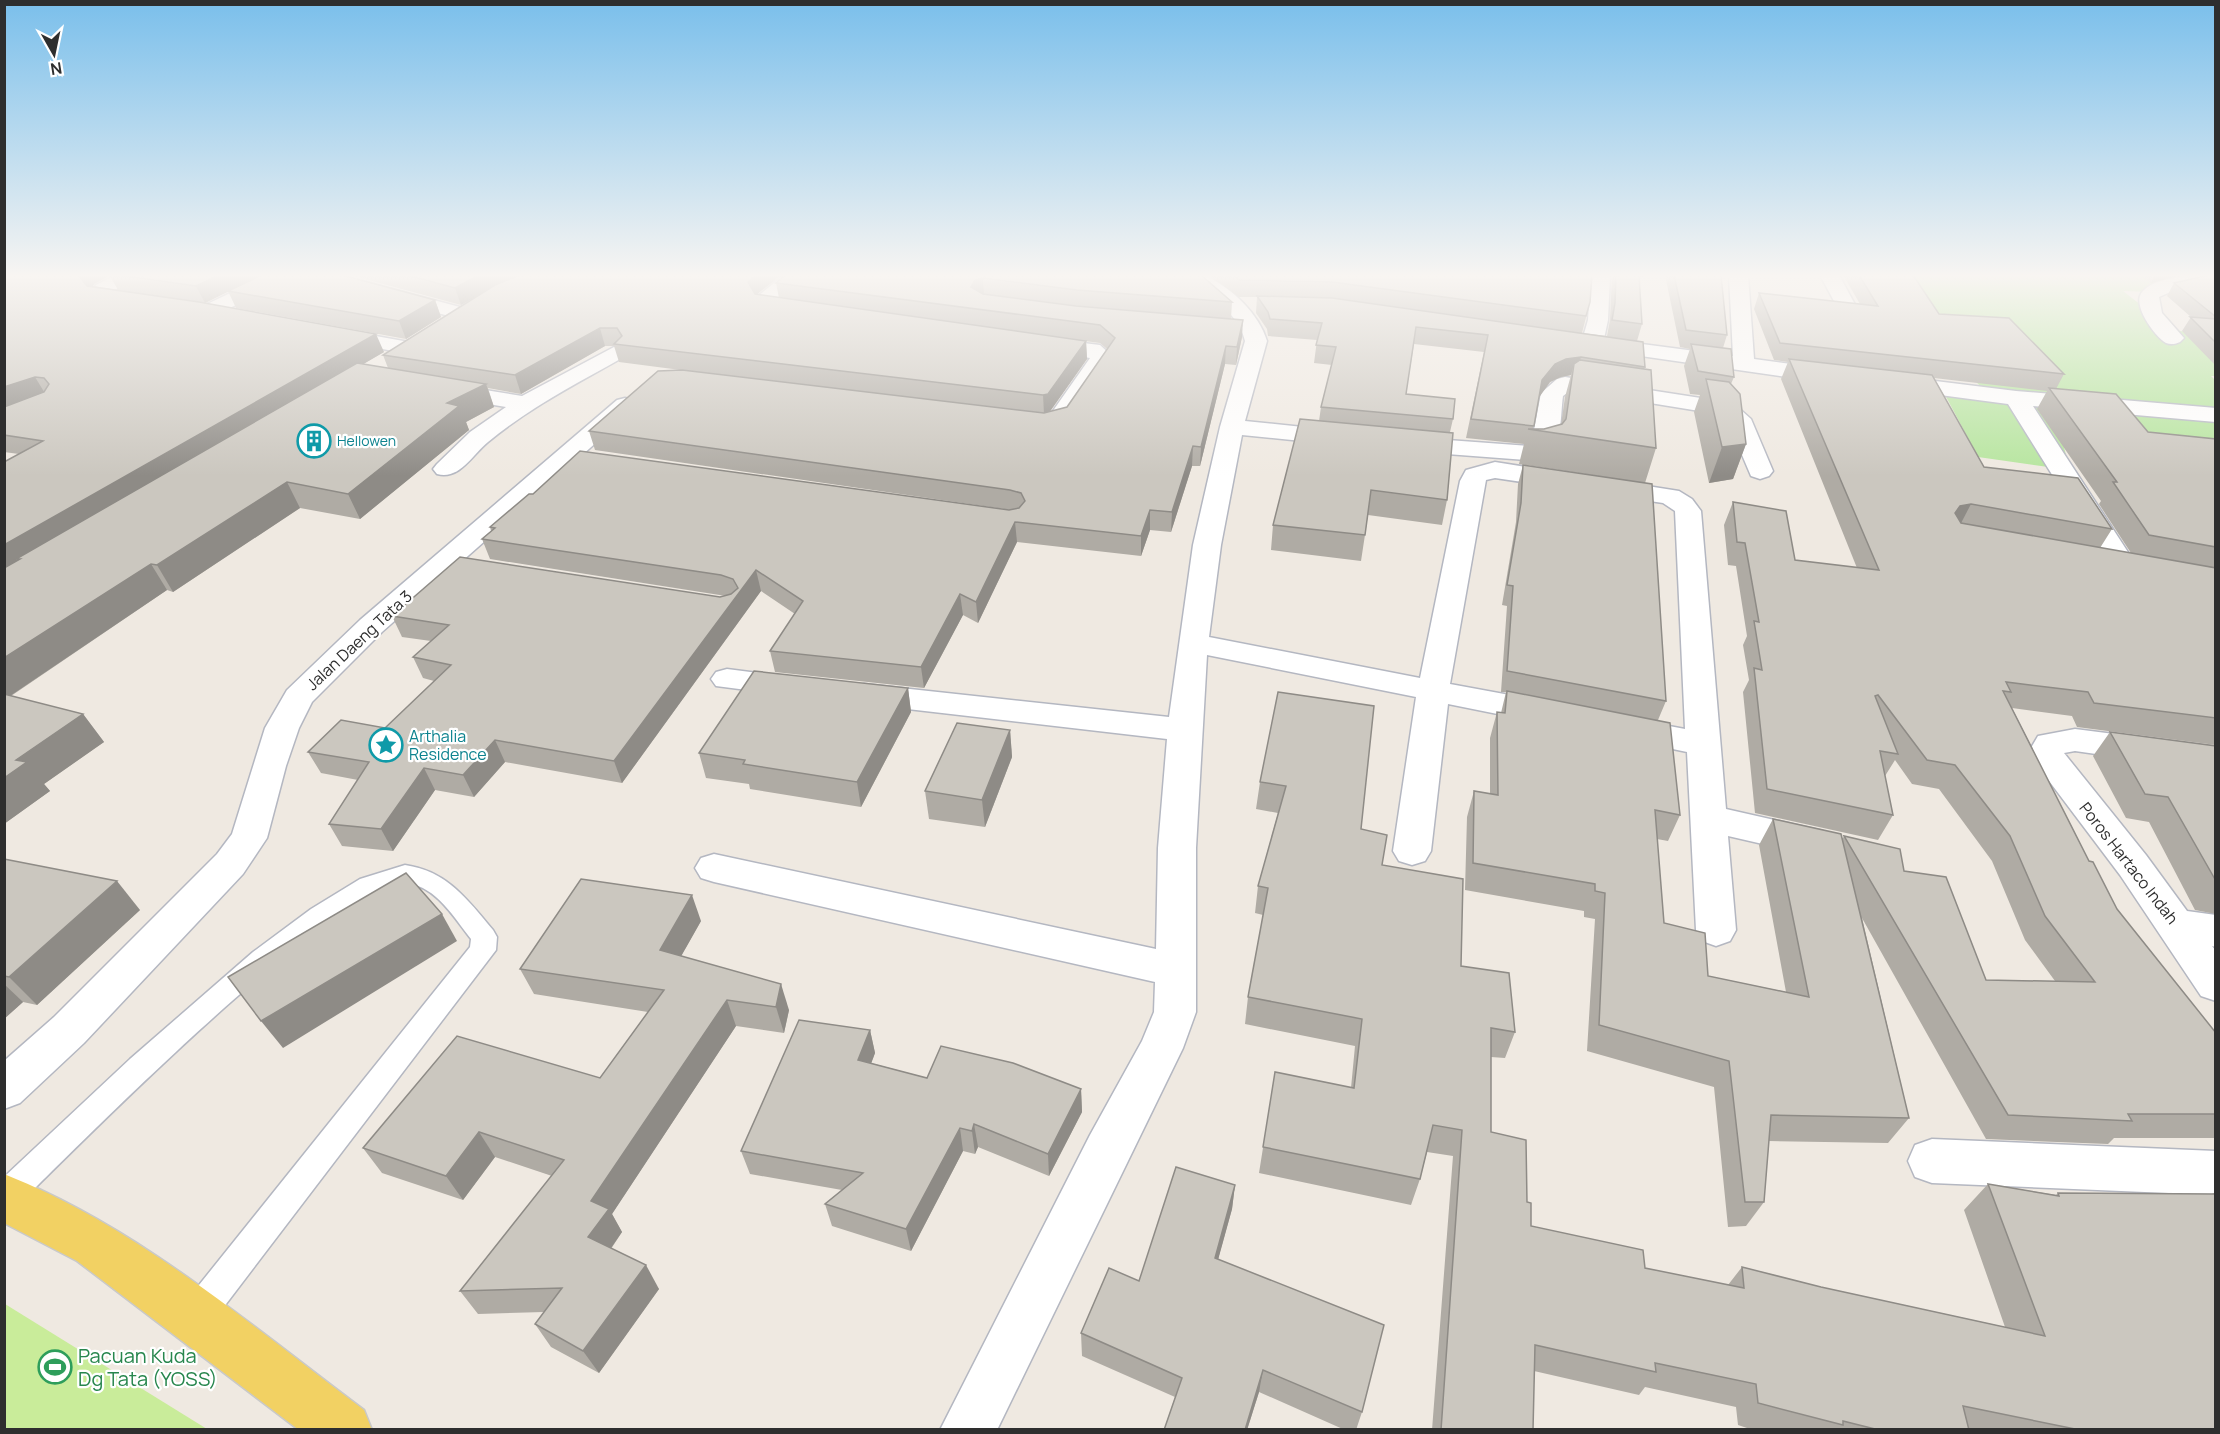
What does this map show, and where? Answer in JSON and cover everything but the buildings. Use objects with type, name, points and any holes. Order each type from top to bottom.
[{"type":"main road","points":[[5,1197],[95,1244],[344,1430]]},
{"type":"street","points":[[381,366],[419,342]]},
{"type":"street","points":[[1010,419],[1044,423],[1058,420],[1102,357],[1092,350],[1028,342]]},
{"type":"street","points":[[968,1430],[1107,1150],[1161,1048],[1175,1012],[1174,970],[1184,730],[1193,643],[1206,545],[1232,427],[1256,342]]},
{"type":"street","points":[[1575,342],[1744,366],[1851,378]]},
{"type":"street","points":[[1742,342],[1744,366]]},
{"type":"street","points":[[446,469],[479,437],[526,403],[614,353]]},
{"type":"street","points":[[1875,381],[2016,398],[2216,415]]},
{"type":"street","points":[[1232,427],[1539,454],[1543,450],[1552,393],[1565,384],[1576,384],[1725,408],[1739,419],[1760,471]]},
{"type":"street","name":"Jalan Daeng Tata 3","points":[[4,1089],[69,1030],[230,864],[249,838],[282,728],[298,697],[328,665],[444,563],[579,460],[647,385]]},
{"type":"street","points":[[421,386],[526,403]]},
{"type":"street","points":[[2016,398],[2123,566]]},
{"type":"street","points":[[1412,851],[1433,690],[1476,475],[1495,470],[1662,495],[1680,501],[1688,511],[1716,930]]},
{"type":"street","points":[[2088,560],[2153,572]]},
{"type":"street","points":[[444,563],[479,568]]},
{"type":"street","points":[[1193,643],[1703,744]]},
{"type":"street","points":[[726,679],[1184,730]]},
{"type":"street","name":"Poros Hartaco Indah","points":[[2216,759],[2075,740],[2050,744],[2044,753],[2133,865],[2216,984]]},
{"type":"street","points":[[1709,819],[1845,849]]},
{"type":"street","points":[[714,868],[1174,970]]},
{"type":"street","points":[[2177,925],[2216,931]]},
{"type":"street","points":[[1932,1161],[2216,1173]]},
{"type":"lane","points":[[5,1197],[236,981],[324,913],[362,887],[403,874],[422,876],[444,889],[484,937],[483,950],[195,1317]]},
{"type":"green space","points":[[1942,342],[2215,342],[2215,376],[2211,376],[2215,380],[2215,451],[2151,446],[2052,402],[2070,470],[1978,457],[1943,391],[1987,393],[1948,353]]},
{"type":"green space","name":"Pacuan Kuda Dg Tata (YOSS)","points":[[5,1304],[207,1429],[5,1429]]},
{"type":"place","name":"Hellowen","points":[[314,441]]},
{"type":"place","name":"Arthalia Residence","points":[[386,745]]},
{"type":"place","name":"Pacuan Kuda Dg Tata (YOSS)","points":[[55,1367]]}]
